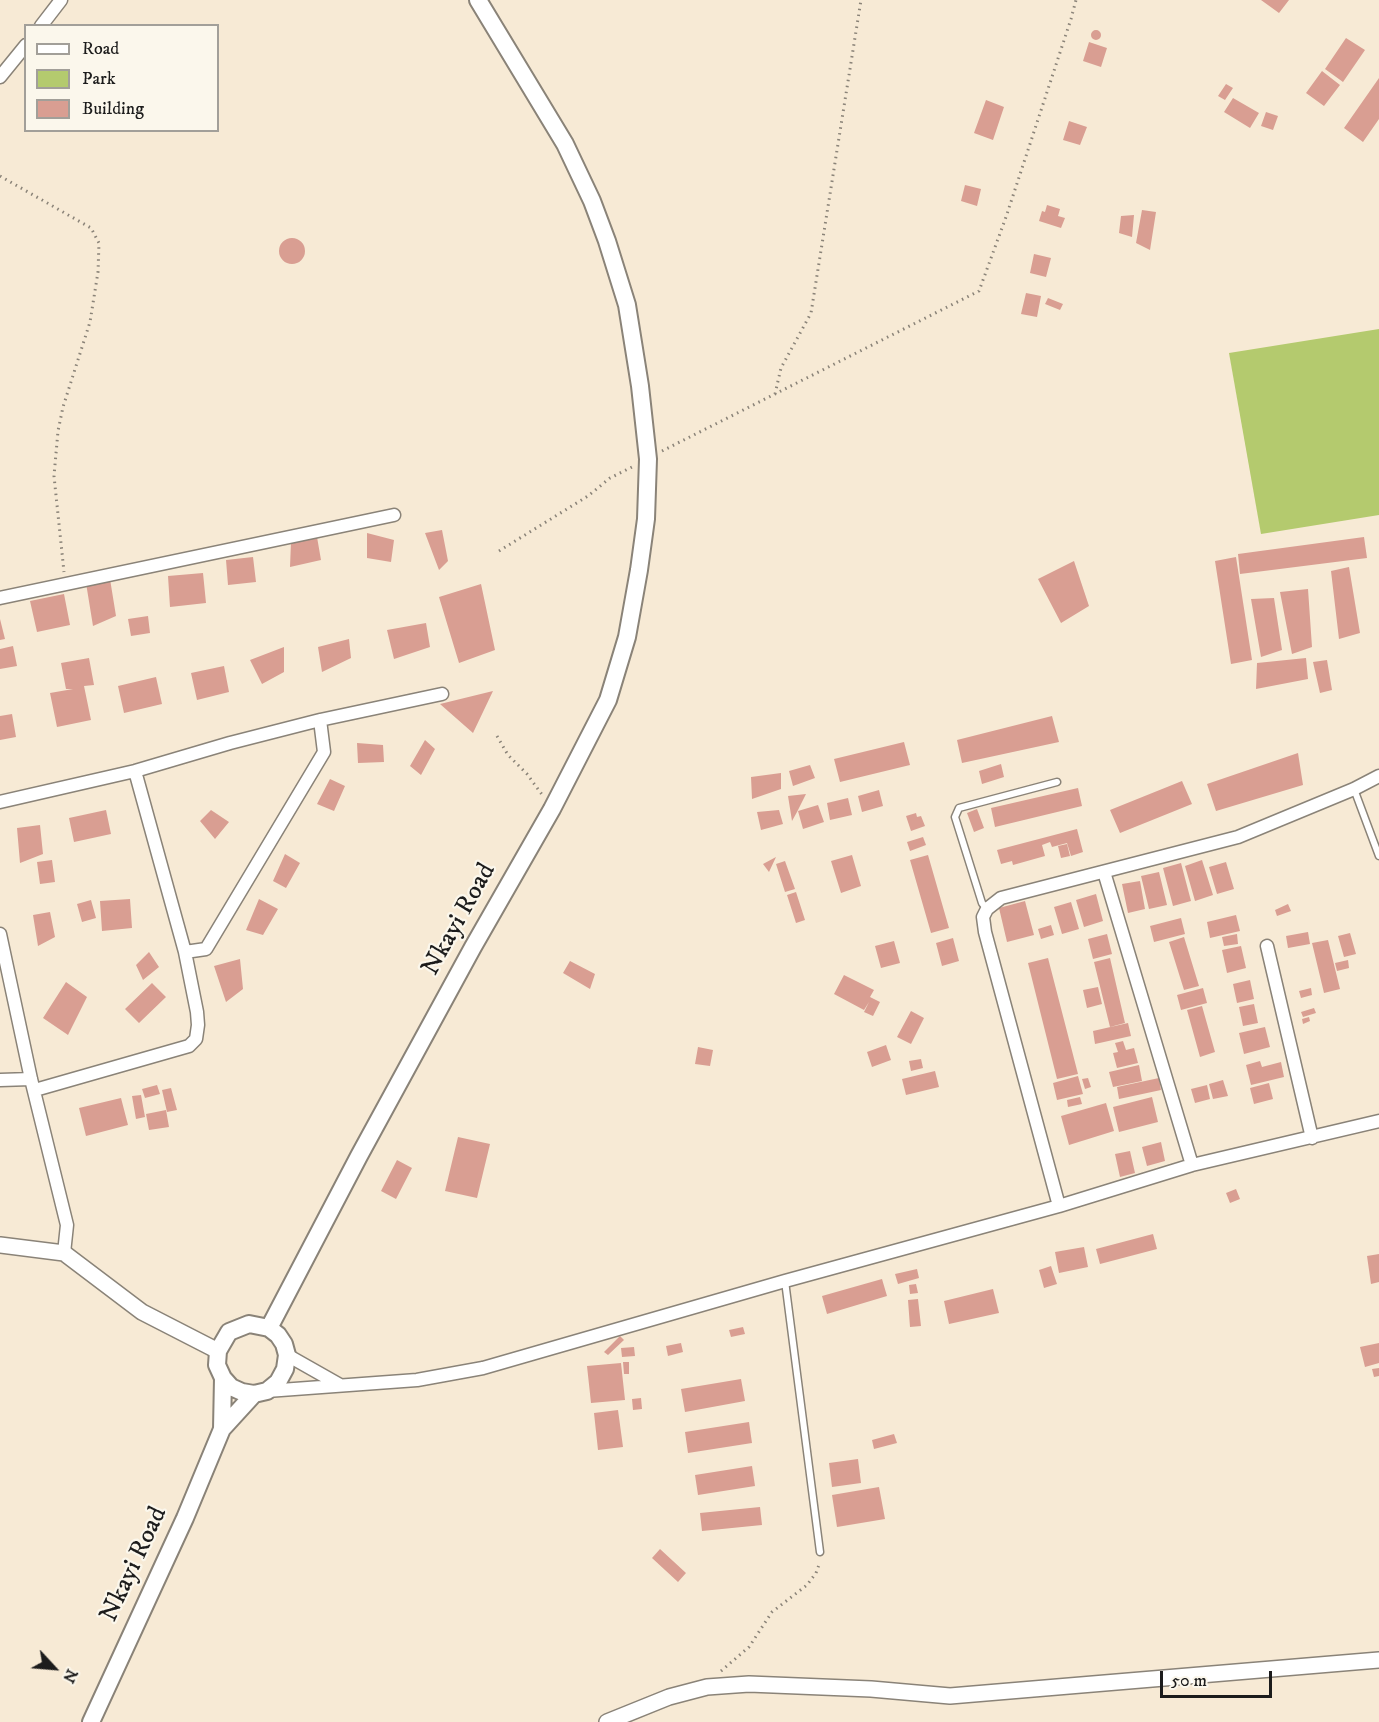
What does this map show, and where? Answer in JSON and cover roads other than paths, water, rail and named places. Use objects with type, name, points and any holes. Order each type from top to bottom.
[{"type":"main road","name":"Nkayi Road","points":[[269,1328],[358,1156],[552,809],[608,700],[627,638],[639,570],[646,519],[648,459],[640,386],[627,305],[592,201],[565,144],[478,0]]},
{"type":"main road","points":[[218,1351],[229,1332],[249,1324],[269,1328],[278,1335],[287,1355]]},
{"type":"main road","name":"Nkayi Road","points":[[91,1722],[185,1518],[222,1429],[223,1378],[218,1365],[218,1351]]},
{"type":"main road","name":"Nkayi Road","points":[[222,1429],[260,1392],[278,1382],[285,1369],[287,1355]]},
{"type":"main road","points":[[223,1378],[231,1387],[242,1392],[260,1392]]},
{"type":"street","points":[[43,24],[61,0]]},
{"type":"street","points":[[0,77],[24,47]]},
{"type":"street","points":[[0,598],[394,515]]},
{"type":"street","points":[[0,802],[135,771],[320,720],[442,694]]},
{"type":"street","points":[[185,952],[206,949],[324,752],[320,720]]},
{"type":"street","points":[[0,1080],[33,1084],[189,1046],[196,1039],[198,1025],[185,952],[135,771]]},
{"type":"street","points":[[1059,1206],[985,932],[983,917],[987,909],[1001,898],[1238,837],[1354,789],[1379,776]]},
{"type":"street","points":[[1104,872],[1192,1165]]},
{"type":"street","points":[[0,934],[67,1225],[64,1253]]},
{"type":"street","points":[[1267,946],[1312,1138]]},
{"type":"street","points":[[260,1392],[417,1380],[483,1368],[785,1281],[1059,1206],[1192,1165],[1379,1121]]},
{"type":"street","points":[[0,1245],[64,1253],[142,1312],[218,1351]]},
{"type":"street","points":[[287,1355],[341,1385]]},
{"type":"street","points":[[607,1722],[669,1697],[708,1688],[749,1684],[872,1689],[950,1696],[1379,1660]]},
{"type":"lane","points":[[987,909],[982,903],[955,818],[960,808],[1057,782]]},
{"type":"lane","points":[[1354,789],[1379,856]]},
{"type":"lane","points":[[785,1281],[820,1552]]}]
